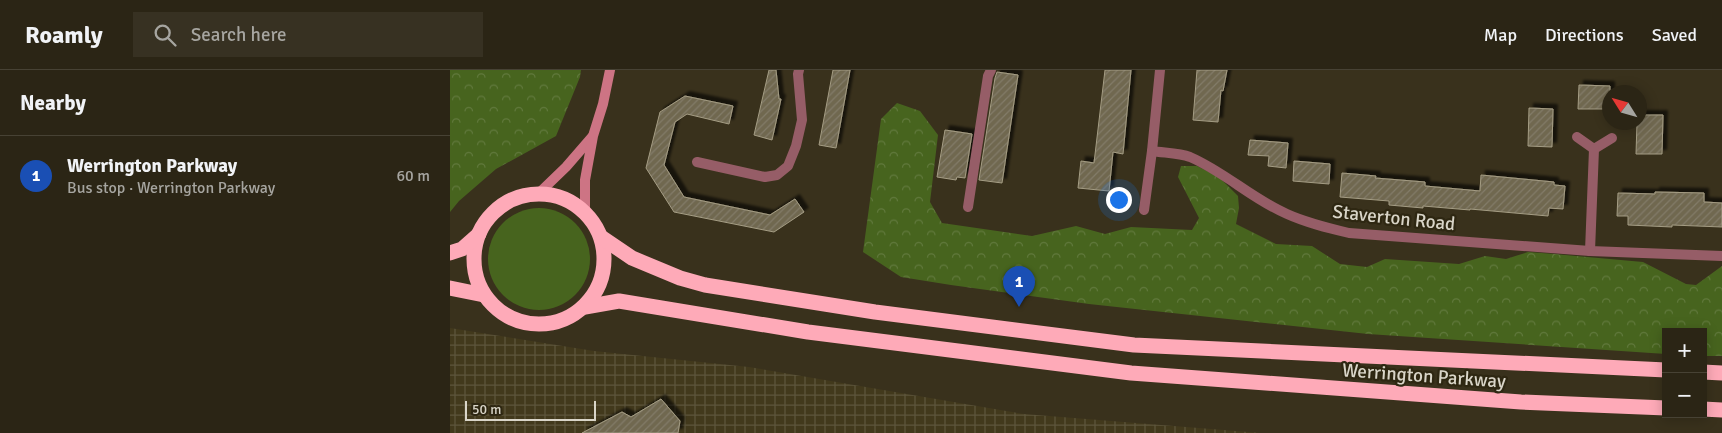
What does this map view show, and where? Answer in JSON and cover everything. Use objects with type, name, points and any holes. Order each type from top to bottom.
[{"type":"highway","points":[[538,194],[555,196],[571,202],[585,212],[601,237],[605,256],[603,274],[596,292],[585,306],[572,316],[559,322],[542,325],[526,324],[500,312],[484,294],[477,280],[474,265],[474,250],[479,234],[488,218],[502,205],[520,197],[538,194]]},
{"type":"highway","points":[[450,253],[462,250],[479,234]]},
{"type":"highway","name":"Werrington Parkway","points":[[601,237],[632,258],[680,278],[704,285],[875,312],[1134,345],[1662,370]]},
{"type":"highway","points":[[450,288],[484,294]]},
{"type":"highway","name":"Werrington Parkway","points":[[585,306],[619,301],[808,332],[1131,373],[1522,402],[1662,408]]},
{"type":"highway","points":[[1707,372],[1722,373]]},
{"type":"highway","points":[[1707,409],[1722,410]]},
{"type":"street","points":[[585,212],[585,180],[593,136],[603,104],[610,70]]},
{"type":"street","points":[[697,162],[765,177],[777,175],[788,166],[796,146],[802,120],[799,70]]},
{"type":"street","points":[[968,207],[988,76],[991,70]]},
{"type":"street","points":[[1144,210],[1160,70]]},
{"type":"street","points":[[538,194],[566,167],[593,136]]},
{"type":"street","points":[[1578,137],[1594,149]]},
{"type":"street","points":[[1594,149],[1612,138]]},
{"type":"street","points":[[1590,251],[1594,149]]},
{"type":"street","name":"Staverton Road","points":[[1152,151],[1188,156],[1221,173],[1244,190],[1286,214],[1323,227],[1349,233],[1590,251],[1722,256]]},
{"type":"shaded area","points":[[450,328],[594,351],[749,367],[1024,414],[1261,433],[450,433]]},
{"type":"green space","points":[[450,70],[581,70],[580,77],[556,136],[496,169],[459,201],[450,212]]},
{"type":"green space","points":[[897,103],[920,111],[938,135],[930,202],[942,223],[1032,236],[1076,226],[1105,234],[1131,227],[1192,230],[1199,218],[1178,177],[1181,166],[1197,166],[1219,177],[1238,196],[1239,208],[1236,224],[1276,244],[1312,246],[1340,264],[1367,267],[1385,259],[1459,264],[1485,256],[1506,259],[1528,252],[1643,262],[1686,284],[1696,285],[1722,266],[1722,356],[1707,356],[1707,328],[1662,328],[1662,354],[1368,334],[1089,304],[901,277],[863,252],[881,119]]},
{"type":"green space","points":[[539,208],[559,212],[575,223],[586,239],[590,259],[586,279],[575,295],[559,306],[539,310],[519,306],[503,295],[492,279],[488,259],[492,239],[503,223],[519,212]]},
{"type":"building","points":[[769,70],[776,70],[779,99],[781,99],[772,140],[754,135]]},
{"type":"building","points":[[833,70],[850,70],[836,148],[819,145]]},
{"type":"building","points":[[1105,70],[1131,70],[1123,154],[1113,152],[1109,191],[1078,188],[1081,161],[1094,163]]},
{"type":"building","points":[[1197,70],[1227,70],[1223,91],[1221,90],[1218,122],[1193,120]]},
{"type":"building","points":[[997,72],[1018,75],[1002,183],[979,180]]},
{"type":"building","points":[[1579,85],[1602,86],[1602,109],[1578,109]]},
{"type":"building","points":[[685,96],[733,106],[729,124],[687,114],[675,122],[664,165],[684,197],[770,215],[795,199],[804,212],[774,232],[674,212],[646,168],[660,112]]},
{"type":"building","points":[[1529,108],[1553,109],[1552,147],[1528,146]]},
{"type":"building","points":[[1647,115],[1663,115],[1662,154],[1636,154],[1637,130],[1647,130]]},
{"type":"building","points":[[945,130],[972,134],[965,178],[957,177],[956,180],[937,177]]},
{"type":"building","points":[[1250,140],[1288,143],[1286,168],[1268,166],[1269,156],[1248,155]]},
{"type":"building","points":[[1294,161],[1330,164],[1329,184],[1293,181]]},
{"type":"building","points":[[1342,173],[1425,182],[1425,186],[1480,191],[1481,175],[1554,182],[1554,185],[1565,186],[1563,209],[1549,208],[1548,216],[1470,209],[1389,205],[1389,201],[1340,197]]},
{"type":"building","points":[[1655,192],[1704,193],[1704,202],[1722,203],[1722,227],[1628,225],[1628,216],[1617,216],[1618,193],[1655,194]]},
{"type":"building","points":[[661,399],[680,421],[678,433],[582,433],[622,412],[631,417]]},
{"type":"place","name":"Werrington Parkway","points":[[1019,307]]}]
